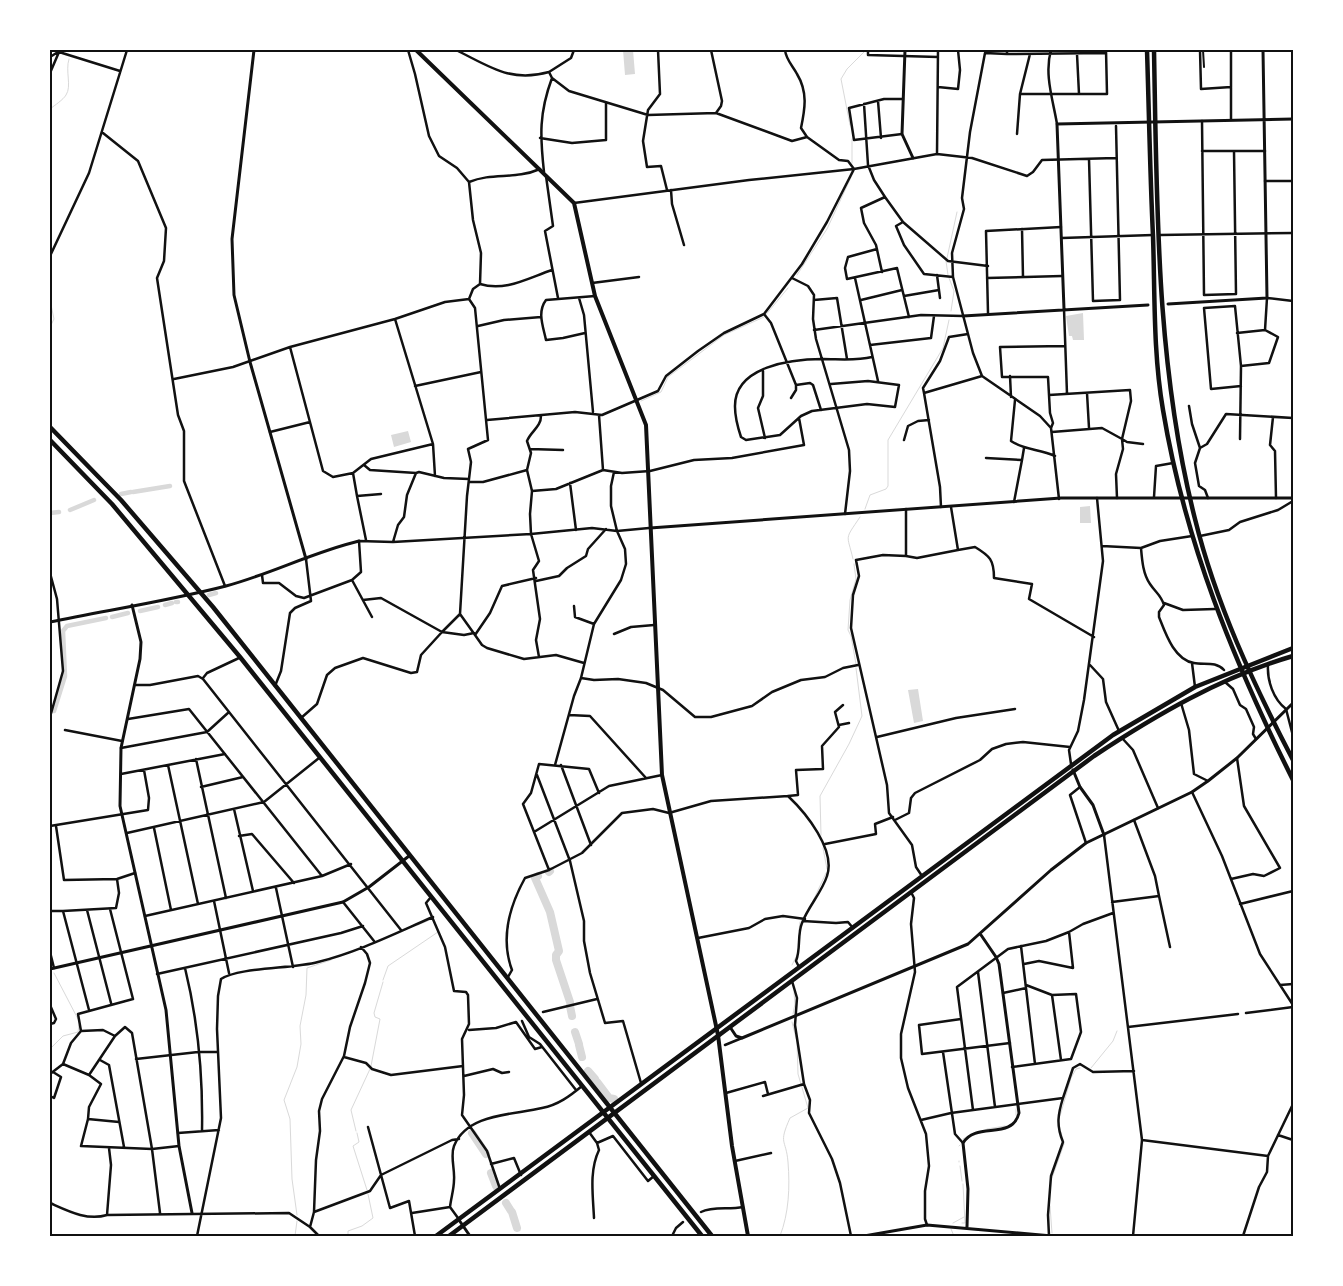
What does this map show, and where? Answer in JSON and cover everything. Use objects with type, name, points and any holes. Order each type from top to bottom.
[{"type":"main road","points":[[416,50],[574,203],[595,296],[646,425],[650,471],[650,528],[662,775],[718,1035],[748,1236]]},
{"type":"main road","points":[[1148,50],[1148,122],[1159,378],[1174,463],[1192,536],[1216,609],[1242,675],[1293,780]]},
{"type":"main road","points":[[1154,50],[1165,348],[1173,411],[1190,497],[1216,587],[1249,672],[1293,760]]},
{"type":"main road","points":[[50,427],[120,500],[199,592],[274,687],[368,800],[410,856],[712,1236]]},
{"type":"main road","points":[[50,440],[112,504],[240,657],[702,1236]]},
{"type":"main road","points":[[436,1236],[521,1175],[1071,764],[1119,731],[1195,688],[1246,665],[1293,648]]},
{"type":"main road","points":[[449,1236],[730,1026],[1122,738],[1181,702],[1268,664],[1293,656]]},
{"type":"street","points":[[50,256],[89,173],[103,133],[127,50]]},
{"type":"street","points":[[254,50],[232,239],[234,295],[250,362],[306,559],[311,601],[295,608],[290,614],[281,672],[274,687]]},
{"type":"street","points":[[408,50],[429,136],[439,156],[457,168],[469,182],[481,253],[480,284]]},
{"type":"street","points":[[456,50],[489,68],[514,76],[549,72],[567,62],[574,50]]},
{"type":"street","points":[[658,50],[660,94],[658,99],[650,106],[643,141],[647,167],[661,166],[684,245]]},
{"type":"street","points":[[711,50],[722,101],[716,113]]},
{"type":"street","points":[[785,50],[788,60],[802,82],[805,104],[801,128],[807,137],[839,160],[848,162],[854,168]]},
{"type":"street","points":[[868,50],[868,55],[938,57]]},
{"type":"street","points":[[905,50],[902,134],[913,158]]},
{"type":"street","points":[[937,154],[938,50]]},
{"type":"street","points":[[938,87],[958,89],[960,70],[958,50]]},
{"type":"street","points":[[1202,50],[1204,67]]},
{"type":"street","points":[[1202,50],[1201,89],[1231,87]]},
{"type":"street","points":[[1231,50],[1232,119]]},
{"type":"street","points":[[1263,50],[1267,298],[1265,330]]},
{"type":"street","points":[[60,51],[120,72]]},
{"type":"street","points":[[50,57],[60,51]]},
{"type":"street","points":[[50,73],[60,51]]},
{"type":"street","points":[[1050,52],[1048,62],[1051,95],[1058,124],[1067,394]]},
{"type":"street","points":[[1020,94],[1107,94],[1106,52],[1077,54],[1050,52],[1030,54],[985,53],[966,158],[962,198],[964,209],[955,236],[950,262],[968,334],[982,376],[1011,398],[1040,416],[1051,428],[1056,456],[1059,499]]},
{"type":"street","points":[[1017,134],[1020,94],[1030,54]]},
{"type":"street","points":[[1077,54],[1079,94]]},
{"type":"street","points":[[549,72],[552,78],[569,91],[648,115],[716,113],[792,141],[807,137]]},
{"type":"street","points":[[552,78],[542,108],[540,138],[543,172],[553,226],[545,231],[558,298]]},
{"type":"street","points":[[902,134],[854,140],[849,108],[878,101],[904,99]]},
{"type":"street","points":[[878,101],[881,138]]},
{"type":"street","points":[[540,138],[572,142],[606,140],[606,102]]},
{"type":"street","points":[[864,104],[868,139],[868,165],[874,180],[903,222],[950,262],[988,266]]},
{"type":"street","points":[[1058,124],[1293,118]]},
{"type":"street","points":[[1202,120],[1204,295],[1236,294],[1234,151]]},
{"type":"street","points":[[1089,159],[1093,301],[1120,300],[1117,236],[1116,126]]},
{"type":"street","points":[[103,133],[138,161],[166,228],[164,261],[157,278],[174,379],[178,415],[184,431],[184,481],[225,586]]},
{"type":"street","points":[[1202,152],[1265,151]]},
{"type":"street","points":[[574,203],[854,168],[937,154],[966,158],[1027,176],[1033,172],[1042,160],[1116,158]]},
{"type":"street","points":[[487,420],[576,412],[598,415],[658,391],[666,376],[724,333],[765,315],[792,278],[827,222],[854,168]]},
{"type":"street","points":[[469,182],[485,177],[506,178],[543,172]]},
{"type":"street","points":[[1265,181],[1293,181]]},
{"type":"street","points":[[882,272],[877,249],[864,223],[861,208],[885,197]]},
{"type":"street","points":[[903,222],[896,226],[904,245],[924,274],[953,277]]},
{"type":"street","points":[[988,313],[986,231],[1061,227]]},
{"type":"street","points":[[1022,229],[1023,277]]},
{"type":"street","points":[[1160,235],[1293,232]]},
{"type":"street","points":[[1061,238],[1153,234]]},
{"type":"street","points":[[877,249],[848,257],[845,268],[847,279],[897,268],[909,317]]},
{"type":"street","points":[[469,299],[473,289],[480,284],[496,288],[507,286],[552,270]]},
{"type":"street","points":[[937,275],[940,298]]},
{"type":"street","points":[[987,278],[1062,276]]},
{"type":"street","points":[[591,283],[639,277]]},
{"type":"street","points":[[792,278],[808,286],[814,300],[814,330],[849,450],[850,471],[845,514]]},
{"type":"street","points":[[855,278],[867,322],[878,381]]},
{"type":"street","points":[[861,300],[902,290]]},
{"type":"street","points":[[904,296],[939,290]]},
{"type":"street","points":[[585,333],[546,340],[541,317],[541,306],[546,300],[595,296]]},
{"type":"street","points":[[579,298],[584,315],[592,385],[593,413]]},
{"type":"street","points":[[814,300],[837,298],[847,360]]},
{"type":"street","points":[[1168,304],[1267,298],[1293,302]]},
{"type":"street","points":[[174,379],[250,362],[290,347],[395,319],[445,302],[469,299]]},
{"type":"street","points":[[469,299],[475,308],[478,326],[488,440],[468,449],[471,462],[464,536],[460,614],[482,645],[487,648],[524,659],[556,655],[584,663]]},
{"type":"street","points":[[814,330],[909,317],[963,316],[988,313],[1148,305]]},
{"type":"street","points":[[1240,439],[1242,414],[1241,366],[1235,306],[1204,308],[1211,389],[1241,386]]},
{"type":"street","points":[[765,315],[796,385],[792,398]]},
{"type":"street","points":[[870,345],[931,338],[934,316]]},
{"type":"street","points":[[478,326],[504,320],[541,317]]},
{"type":"street","points":[[395,319],[433,444],[435,476]]},
{"type":"street","points":[[1237,333],[1265,330],[1278,336],[1269,363],[1241,366]]},
{"type":"street","points":[[941,507],[940,488],[923,388],[940,361],[949,337],[968,334]]},
{"type":"street","points":[[1051,428],[1053,424],[1048,377],[1002,377],[1000,347],[1064,346]]},
{"type":"street","points":[[290,347],[323,471],[334,477],[353,473],[372,459],[433,444]]},
{"type":"street","points":[[830,384],[878,381],[899,385],[895,407],[867,404],[807,412],[780,435],[746,440],[741,437],[735,407],[736,399],[742,384],[754,374],[787,363],[822,359],[847,360],[872,357]]},
{"type":"street","points":[[763,370],[763,396],[758,408],[765,438]]},
{"type":"street","points":[[415,386],[481,372]]},
{"type":"street","points":[[924,393],[982,376]]},
{"type":"street","points":[[1010,376],[1011,398]]},
{"type":"street","points":[[796,385],[810,383],[813,385],[820,410]]},
{"type":"street","points":[[1049,395],[1130,390],[1131,401],[1122,438],[1123,449],[1116,474],[1117,498]]},
{"type":"street","points":[[1087,393],[1089,428]]},
{"type":"street","points":[[1015,400],[1011,441],[1018,447],[1056,456]]},
{"type":"street","points":[[1189,406],[1192,424],[1200,448],[1195,463],[1199,486],[1205,490],[1208,498]]},
{"type":"street","points":[[1200,448],[1207,444],[1226,414],[1293,418]]},
{"type":"street","points":[[598,415],[603,470]]},
{"type":"street","points":[[538,657],[536,646],[540,619],[534,570],[539,561],[531,534],[532,491],[527,470],[530,449],[526,441],[530,433],[538,427],[541,416]]},
{"type":"street","points":[[1273,417],[1270,446],[1275,451],[1276,498]]},
{"type":"street","points":[[532,491],[556,488],[603,470],[614,472],[650,471],[694,460],[732,458],[804,445],[799,418]]},
{"type":"street","points":[[904,440],[908,426],[918,421],[929,420]]},
{"type":"street","points":[[270,432],[310,422]]},
{"type":"street","points":[[1052,432],[1102,428],[1127,442],[1143,444]]},
{"type":"street","points":[[1014,502],[1024,448]]},
{"type":"street","points":[[530,449],[563,450]]},
{"type":"street","points":[[986,458],[1022,460]]},
{"type":"street","points":[[1154,497],[1156,466],[1174,463]]},
{"type":"street","points":[[364,466],[370,470],[419,472],[482,482],[527,470]]},
{"type":"street","points":[[555,765],[582,678],[594,624],[624,573],[625,549],[617,531],[611,506],[611,486],[614,472]]},
{"type":"street","points":[[353,473],[366,540]]},
{"type":"street","points":[[393,542],[398,525],[404,517],[407,494],[416,473]]},
{"type":"street","points":[[570,483],[576,530]]},
{"type":"street","points":[[357,496],[381,494]]},
{"type":"street","points":[[50,622],[225,586],[306,559],[332,547],[366,540],[393,542],[464,536],[531,534],[592,528],[617,531],[1059,499],[1190,497],[1293,499]]},
{"type":"street","points":[[1097,498],[1104,561],[1090,665],[1078,731],[1070,747],[1071,764],[1074,772],[1080,787],[1093,806],[1104,835],[1142,1140],[1133,1236]]},
{"type":"street","points":[[1200,536],[1229,530],[1240,522],[1278,510],[1293,499]]},
{"type":"street","points":[[951,507],[958,550]]},
{"type":"street","points":[[906,509],[906,556]]},
{"type":"street","points":[[363,600],[380,598],[442,632],[464,635],[474,634],[490,613],[502,586],[559,576],[567,568],[586,556],[588,548],[606,529]]},
{"type":"street","points":[[1102,546],[1141,548],[1192,536]]},
{"type":"street","points":[[262,575],[263,583],[279,583],[296,596],[310,597],[352,580],[363,569],[359,541]]},
{"type":"street","points":[[922,876],[916,867],[912,845],[889,813],[887,784],[858,665],[855,639],[850,628],[853,595],[859,576],[856,560],[883,556],[922,558],[975,547],[991,557],[994,563],[994,578],[1032,584],[1029,599],[1094,637]]},
{"type":"street","points":[[1141,548],[1142,563],[1147,578],[1161,594],[1163,602],[1159,617],[1172,648],[1192,663],[1215,665],[1224,670]]},
{"type":"street","points":[[50,573],[57,599],[63,671],[50,716]]},
{"type":"street","points":[[352,580],[372,616]]},
{"type":"street","points":[[1163,602],[1183,610],[1216,609]]},
{"type":"street","points":[[132,605],[140,642],[140,659],[122,741],[120,796],[122,816],[134,873],[166,1010],[179,1146],[192,1213]]},
{"type":"street","points":[[574,606],[575,617],[594,624]]},
{"type":"street","points":[[300,719],[317,704],[327,675],[335,668],[363,658],[411,673],[417,672],[422,655],[457,614],[460,614]]},
{"type":"street","points":[[614,634],[631,627],[654,625]]},
{"type":"street","points":[[203,679],[207,673],[240,657]]},
{"type":"street","points":[[1192,663],[1195,688]]},
{"type":"street","points":[[1268,664],[1267,677],[1280,704],[1286,709],[1293,736]]},
{"type":"street","points":[[582,678],[636,681],[658,688],[668,694],[696,717],[711,718],[752,706],[772,692],[801,680],[825,677],[843,668],[858,665]]},
{"type":"street","points":[[1090,665],[1103,679],[1106,702],[1119,731]]},
{"type":"street","points":[[135,685],[150,685],[198,676],[203,679],[351,864],[401,930]]},
{"type":"street","points":[[1225,682],[1233,689],[1240,705],[1246,709],[1254,727],[1252,734],[1256,740]]},
{"type":"street","points":[[1181,702],[1190,736],[1194,774],[1208,781]]},
{"type":"street","points":[[725,1046],[955,951],[980,935],[1051,870],[1086,844],[1192,792],[1208,781],[1237,758],[1293,703]]},
{"type":"street","points":[[508,977],[512,970],[506,946],[506,921],[525,878],[570,860],[591,845],[622,813],[653,809],[669,812],[711,801],[798,795],[796,770],[823,769],[822,746],[837,730],[839,724],[835,712],[843,704]]},
{"type":"street","points":[[127,719],[189,709],[322,876]]},
{"type":"street","points":[[876,737],[956,718],[1015,709]]},
{"type":"street","points":[[121,748],[207,732],[229,712]]},
{"type":"street","points":[[569,715],[590,716],[646,778]]},
{"type":"street","points":[[839,724],[848,723]]},
{"type":"street","points":[[65,730],[122,741]]},
{"type":"street","points":[[1122,738],[1133,750],[1158,808]]},
{"type":"street","points":[[824,844],[876,834],[875,824],[909,813],[911,798],[915,793],[980,760],[986,752],[992,749],[1023,742],[1070,747]]},
{"type":"street","points":[[122,774],[225,754]]},
{"type":"street","points":[[127,833],[264,802],[319,758]]},
{"type":"street","points":[[1231,879],[1253,874],[1264,876],[1280,868],[1244,806],[1237,758]]},
{"type":"street","points":[[196,759],[226,898]]},
{"type":"street","points":[[549,870],[522,804],[531,793],[539,764],[589,769],[599,793]]},
{"type":"street","points":[[168,765],[198,904]]},
{"type":"street","points":[[561,766],[591,845]]},
{"type":"street","points":[[50,826],[122,816],[148,810],[149,798],[144,770]]},
{"type":"street","points":[[537,774],[570,860],[584,921],[584,941],[590,973],[605,1024],[623,1021],[641,1084]]},
{"type":"street","points":[[534,832],[608,786],[662,775]]},
{"type":"street","points":[[201,787],[244,777]]},
{"type":"street","points":[[1080,787],[1070,795],[1086,844]]},
{"type":"street","points":[[1192,792],[1231,879],[1260,954],[1293,1006],[1246,1013]]},
{"type":"street","points":[[788,796],[804,812],[824,844],[830,868],[804,920],[800,953],[796,961],[799,968]]},
{"type":"street","points":[[234,809],[253,892]]},
{"type":"street","points":[[1134,820],[1155,876],[1170,947]]},
{"type":"street","points":[[56,826],[64,880],[117,878],[134,873]]},
{"type":"street","points":[[154,828],[171,910]]},
{"type":"street","points":[[239,836],[252,834],[294,883]]},
{"type":"street","points":[[50,952],[52,969],[342,902],[369,887],[410,856]]},
{"type":"street","points":[[145,916],[276,888],[322,876],[351,864]]},
{"type":"street","points":[[50,911],[116,908],[119,894],[117,878]]},
{"type":"street","points":[[276,888],[293,967]]},
{"type":"street","points":[[1240,904],[1293,891]]},
{"type":"street","points":[[912,892],[914,898],[911,924],[916,968],[901,1034],[901,1058],[908,1088],[926,1134],[929,1166],[925,1191],[925,1219],[927,1225]]},
{"type":"street","points":[[432,896],[426,902],[450,967],[454,991],[466,992],[468,995],[468,1030],[462,1039],[464,1076],[462,1115],[487,1151],[501,1189]]},
{"type":"street","points":[[1112,902],[1159,896]]},
{"type":"street","points":[[214,901],[229,974]]},
{"type":"street","points":[[342,902],[374,941]]},
{"type":"street","points":[[81,1031],[78,1014],[133,999],[110,909]]},
{"type":"street","points":[[87,910],[112,1004]]},
{"type":"street","points":[[63,911],[89,1010]]},
{"type":"street","points":[[973,1110],[957,987],[1008,949],[1046,941],[1113,913]]},
{"type":"street","points":[[697,938],[749,928],[765,919],[783,916],[836,923],[848,922],[853,928]]},
{"type":"street","points":[[197,1236],[221,1118],[218,996],[221,979],[229,974],[321,962],[433,917]]},
{"type":"street","points":[[157,974],[341,933],[362,926]]},
{"type":"street","points":[[1024,964],[1039,961],[1073,968],[1069,932]]},
{"type":"street","points":[[963,1143],[970,1135],[1010,1127],[1018,1117],[1010,1043],[996,957],[980,935]]},
{"type":"street","points":[[1021,946],[1035,1064]]},
{"type":"street","points":[[310,1227],[314,1212],[316,1160],[320,1131],[319,1111],[322,1099],[344,1056],[370,963],[367,954],[361,947]]},
{"type":"street","points":[[185,968],[194,1003],[203,1095],[202,1131]]},
{"type":"street","points":[[978,971],[995,1107]]},
{"type":"street","points":[[792,981],[797,998],[794,1016],[802,1085],[810,1100],[809,1113],[832,1159],[840,1183],[851,1236]]},
{"type":"street","points":[[1279,985],[1293,984]]},
{"type":"street","points":[[1003,994],[1026,986],[1052,996],[1076,994],[1080,1022],[1081,1032],[1072,1058],[1012,1067]]},
{"type":"street","points":[[1052,996],[1061,1060]]},
{"type":"street","points":[[542,1012],[597,999]]},
{"type":"street","points":[[50,1005],[56,1019],[54,1023],[50,1024]]},
{"type":"street","points":[[1128,1027],[1238,1014]]},
{"type":"street","points":[[962,1019],[919,1025],[922,1054],[1010,1043]]},
{"type":"street","points":[[522,1021],[529,1037],[542,1047],[576,1090]]},
{"type":"street","points":[[468,1030],[496,1028],[516,1022],[535,1049],[542,1047]]},
{"type":"street","points":[[730,1026],[736,1036],[742,1038]]},
{"type":"street","points":[[89,1075],[115,1036],[125,1027],[129,1029],[132,1033],[152,1149],[160,1213]]},
{"type":"street","points":[[50,1074],[62,1064],[71,1043],[81,1031],[102,1030],[115,1036]]},
{"type":"street","points":[[136,1059],[198,1052],[218,1052]]},
{"type":"street","points":[[943,1052],[955,1134],[963,1143],[968,1189],[967,1227]]},
{"type":"street","points":[[344,1056],[366,1063],[372,1069],[391,1075],[463,1066]]},
{"type":"street","points":[[100,1060],[109,1065],[124,1148]]},
{"type":"street","points":[[62,1064],[89,1075],[101,1084],[89,1107],[81,1146],[152,1149],[179,1146]]},
{"type":"street","points":[[864,1236],[927,1225],[967,1227],[1051,1236],[1049,1194],[1051,1176],[1063,1142],[1058,1131],[1057,1118],[1073,1068],[1080,1064],[1093,1072],[1134,1071]]},
{"type":"street","points":[[464,1076],[493,1069],[502,1073],[510,1072]]},
{"type":"street","points":[[50,1096],[54,1098],[61,1077],[53,1072]]},
{"type":"street","points":[[726,1094],[765,1082],[768,1094]]},
{"type":"street","points":[[470,1236],[450,1207],[454,1181],[454,1145],[469,1127],[494,1116],[543,1108],[567,1099],[582,1085]]},
{"type":"street","points":[[762,1096],[802,1085]]},
{"type":"street","points":[[921,1120],[951,1113],[1063,1098]]},
{"type":"street","points":[[1243,1236],[1259,1186],[1267,1172],[1268,1156],[1293,1104]]},
{"type":"street","points":[[88,1119],[119,1122]]},
{"type":"street","points":[[368,1127],[381,1175],[385,1183],[385,1195],[390,1208],[409,1201],[415,1236]]},
{"type":"street","points":[[178,1133],[219,1130]]},
{"type":"street","points":[[589,1132],[597,1142],[599,1150],[594,1161],[593,1172],[594,1218]]},
{"type":"street","points":[[1277,1135],[1293,1140]]},
{"type":"street","points":[[597,1142],[613,1136],[648,1181],[654,1176]]},
{"type":"street","points":[[314,1212],[370,1191],[381,1175],[438,1146],[459,1139]]},
{"type":"street","points":[[1142,1140],[1268,1156]]},
{"type":"street","points":[[108,1215],[111,1165],[109,1148]]},
{"type":"street","points":[[736,1162],[771,1153]]},
{"type":"street","points":[[491,1164],[514,1158],[521,1175]]},
{"type":"street","points":[[50,1203],[72,1214],[101,1217],[108,1215],[160,1213],[288,1213],[310,1227],[319,1236]]},
{"type":"street","points":[[412,1213],[450,1207]]},
{"type":"street","points":[[701,1212],[710,1208],[729,1210],[743,1207]]},
{"type":"street","points":[[672,1236],[676,1228],[684,1222]]},
{"type":"street","points":[[897,1236],[898,1229]]},
{"type":"shaded area","points":[[623,50],[633,50],[635,74],[625,75]]},
{"type":"shaded area","points":[[1083,313],[1084,340],[1073,340],[1072,336],[1069,336],[1066,316]]},
{"type":"shaded area","points":[[408,431],[411,442],[394,447],[391,435]]},
{"type":"shaded area","points":[[1090,506],[1091,523],[1080,523],[1080,507]]},
{"type":"shaded area","points":[[918,689],[923,721],[914,723],[908,690]]},
{"type":"waterway","points":[[850,125],[841,79],[847,69],[866,50]]},
{"type":"waterway","points":[[50,109],[63,99],[68,91],[69,59]]},
{"type":"waterway","points":[[852,139],[852,163]]},
{"type":"waterway","points":[[797,275],[827,229],[854,171]]},
{"type":"waterway","points":[[947,258],[957,212]]},
{"type":"waterway","points":[[946,261],[948,275]]},
{"type":"waterway","points":[[949,278],[954,291],[951,311]]},
{"type":"waterway","points":[[641,401],[661,392],[668,377],[724,335],[764,317],[788,288]]},
{"type":"waterway","points":[[50,300],[54,319],[50,327]]},
{"type":"waterway","points":[[865,509],[870,495],[886,489],[888,486],[888,440],[943,348],[949,320]]},
{"type":"waterway","points":[[133,492],[170,486]]},
{"type":"waterway","points":[[121,494],[131,492]]},
{"type":"waterway","points":[[70,510],[94,500]]},
{"type":"waterway","points":[[50,513],[59,512]]},
{"type":"waterway","points":[[853,559],[848,537],[860,517]]},
{"type":"waterway","points":[[854,564],[856,579],[850,600],[848,630],[851,636],[856,664]]},
{"type":"waterway","points":[[209,595],[216,593]]},
{"type":"waterway","points":[[165,605],[172,603]]},
{"type":"waterway","points":[[140,611],[158,607]]},
{"type":"waterway","points":[[112,617],[128,613]]},
{"type":"waterway","points":[[54,711],[65,676],[63,631],[67,626],[106,618]]},
{"type":"waterway","points":[[821,835],[820,796],[849,744],[862,716],[856,668]]},
{"type":"waterway","points":[[823,848],[827,869]]},
{"type":"waterway","points":[[813,901],[826,873]]},
{"type":"waterway","points":[[538,876],[535,878],[550,912],[559,951],[556,955],[556,960],[570,1002]]},
{"type":"waterway","points":[[418,925],[432,919]]},
{"type":"waterway","points":[[799,931],[800,922]]},
{"type":"waterway","points":[[383,980],[388,966],[438,932]]},
{"type":"waterway","points":[[792,965],[797,955]]},
{"type":"waterway","points":[[297,1215],[292,1179],[290,1119],[284,1100],[297,1067],[301,1044],[300,1026],[306,995],[307,968],[331,960]]},
{"type":"waterway","points":[[54,973],[78,1019]]},
{"type":"waterway","points":[[371,1066],[380,1019],[375,1017],[374,1013],[383,982]]},
{"type":"waterway","points":[[793,1014],[795,1004],[794,992]]},
{"type":"waterway","points":[[570,1006],[572,1016]]},
{"type":"waterway","points":[[780,1236],[787,1209],[789,1190],[784,1133],[790,1118],[808,1108],[798,1074],[797,1042],[792,1022]]},
{"type":"waterway","points":[[50,1049],[63,1036],[78,1032],[79,1025]]},
{"type":"waterway","points":[[1091,1068],[1113,1041],[1117,1031]]},
{"type":"waterway","points":[[575,1032],[579,1044]]},
{"type":"waterway","points":[[579,1045],[582,1057]]},
{"type":"waterway","points":[[1060,1116],[1071,1078],[1076,1069],[1080,1068]]},
{"type":"waterway","points":[[356,1131],[351,1110],[370,1069]]},
{"type":"waterway","points":[[588,1071],[595,1079]]},
{"type":"waterway","points":[[597,1082],[609,1098],[614,1099]]},
{"type":"waterway","points":[[1016,1109],[1016,1115]]},
{"type":"waterway","points":[[987,1129],[1005,1126]]},
{"type":"waterway","points":[[963,1139],[976,1132]]},
{"type":"waterway","points":[[1052,1178],[1064,1144],[1061,1132]]},
{"type":"waterway","points":[[357,1133],[359,1142],[353,1146],[367,1190]]},
{"type":"waterway","points":[[472,1133],[486,1154]]},
{"type":"waterway","points":[[960,1166],[962,1181]]},
{"type":"waterway","points":[[491,1173],[496,1186]]},
{"type":"waterway","points":[[962,1223],[965,1223],[963,1184]]},
{"type":"waterway","points":[[348,1236],[348,1231],[362,1226],[373,1218],[368,1194]]},
{"type":"waterway","points":[[506,1203],[511,1211]]},
{"type":"waterway","points":[[1050,1206],[1052,1233]]},
{"type":"waterway","points":[[512,1212],[517,1228]]},
{"type":"waterway","points":[[953,1223],[964,1217]]},
{"type":"waterway","points":[[295,1236],[297,1221]]},
{"type":"waterway","points":[[951,1229],[954,1236]]}]
